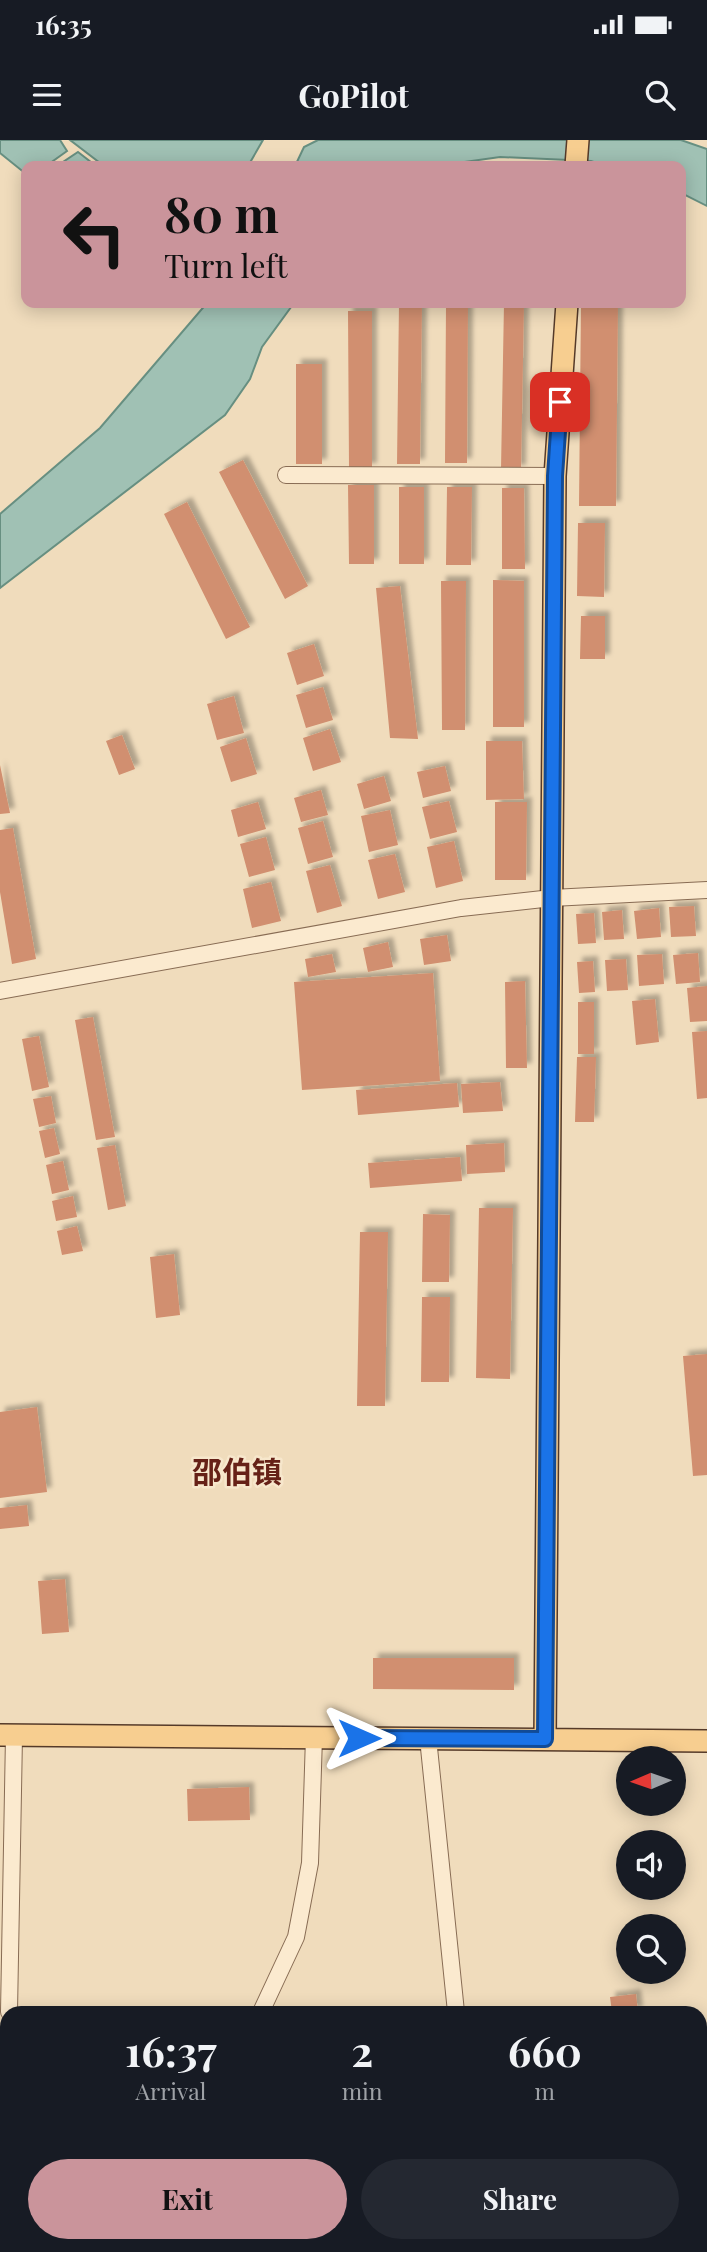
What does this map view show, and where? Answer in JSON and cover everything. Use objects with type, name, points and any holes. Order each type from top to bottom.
[{"type":"main road","points":[[576,161],[578,140]]},
{"type":"main road","points":[[545,1739],[555,476],[566,308]]},
{"type":"main road","points":[[7,1735],[707,1741]]},
{"type":"street","points":[[286,475],[555,476]]},
{"type":"street","points":[[0,991],[461,908],[552,898],[707,890]]},
{"type":"street","points":[[7,1735],[9,2006]]},
{"type":"street","points":[[264,2006],[296,1937],[310,1863],[314,1737]]},
{"type":"street","points":[[428,1738],[455,2006]]},
{"type":"shaded area","points":[[0,140],[60,140],[67,151],[53,161],[21,161],[21,170],[0,153]]},
{"type":"shaded area","points":[[70,140],[263,140],[251,161],[97,161]]},
{"type":"shaded area","points":[[318,140],[681,140],[707,149],[707,206],[686,196],[686,161],[500,157],[472,161],[297,161],[304,147]]},
{"type":"shaded area","points":[[78,152],[90,161],[64,161]]},
{"type":"shaded area","points":[[203,308],[290,308],[262,347],[250,379],[225,415],[0,588],[0,514],[100,428]]},
{"type":"building","points":[[399,308],[422,308],[420,464],[397,464]]},
{"type":"building","points":[[446,308],[468,308],[467,463],[445,463]]},
{"type":"building","points":[[504,308],[524,308],[521,470],[501,469]]},
{"type":"building","points":[[581,308],[618,308],[616,506],[579,506]]},
{"type":"building","points":[[348,311],[372,311],[372,468],[349,468]]},
{"type":"building","points":[[296,364],[322,364],[322,464],[296,464]]},
{"type":"building","points":[[243,460],[308,586],[285,599],[219,472]]},
{"type":"building","points":[[348,485],[374,485],[374,564],[349,564]]},
{"type":"building","points":[[399,487],[424,487],[424,564],[399,564]]},
{"type":"building","points":[[447,487],[472,487],[471,565],[446,565]]},
{"type":"building","points":[[502,488],[524,488],[525,569],[502,569]]},
{"type":"building","points":[[187,502],[250,627],[226,639],[164,514]]},
{"type":"building","points":[[578,523],[605,523],[604,597],[577,596]]},
{"type":"building","points":[[493,580],[524,581],[524,727],[493,727]]},
{"type":"building","points":[[441,581],[466,581],[465,730],[442,730]]},
{"type":"building","points":[[400,586],[418,739],[390,738],[376,588]]},
{"type":"building","points":[[581,616],[605,616],[605,659],[580,659]]},
{"type":"building","points":[[314,644],[324,676],[297,685],[287,653]]},
{"type":"building","points":[[323,687],[333,720],[306,728],[296,695]]},
{"type":"building","points":[[234,696],[244,733],[217,740],[207,704]]},
{"type":"building","points":[[330,729],[341,762],[313,771],[303,738]]},
{"type":"building","points":[[122,735],[135,769],[119,775],[106,741]]},
{"type":"building","points":[[246,738],[257,774],[231,782],[220,747]]},
{"type":"building","points":[[486,741],[522,741],[524,799],[486,800]]},
{"type":"building","points":[[0,765],[10,813],[0,814]]},
{"type":"building","points":[[445,766],[451,791],[423,798],[417,772]]},
{"type":"building","points":[[384,776],[391,801],[364,809],[357,784]]},
{"type":"building","points":[[321,790],[328,815],[301,822],[294,798]]},
{"type":"building","points":[[449,801],[457,832],[430,839],[422,807]]},
{"type":"building","points":[[258,802],[266,829],[238,837],[231,810]]},
{"type":"building","points":[[495,802],[527,802],[526,880],[495,880]]},
{"type":"building","points":[[390,810],[398,845],[369,852],[361,816]]},
{"type":"building","points":[[323,821],[333,857],[308,864],[298,828]]},
{"type":"building","points":[[13,828],[36,959],[12,964],[0,892],[0,830]]},
{"type":"building","points":[[266,837],[275,870],[249,877],[240,844]]},
{"type":"building","points":[[454,841],[463,881],[436,888],[427,847]]},
{"type":"building","points":[[395,854],[405,892],[378,899],[368,860]]},
{"type":"building","points":[[330,865],[342,906],[317,913],[306,871]]},
{"type":"building","points":[[271,882],[281,921],[252,928],[243,889]]},
{"type":"building","points":[[694,906],[696,936],[671,937],[669,907]]},
{"type":"building","points":[[659,908],[661,937],[637,939],[634,911]]},
{"type":"building","points":[[622,910],[624,939],[604,940],[602,912]]},
{"type":"building","points":[[594,913],[596,943],[578,944],[576,914]]},
{"type":"building","points":[[447,935],[451,961],[424,965],[420,939]]},
{"type":"building","points":[[388,942],[393,967],[368,972],[363,948]]},
{"type":"building","points":[[698,953],[700,982],[676,984],[673,955]]},
{"type":"building","points":[[332,954],[336,972],[308,977],[305,959]]},
{"type":"building","points":[[662,954],[664,984],[639,986],[637,955]]},
{"type":"building","points":[[626,959],[628,990],[607,991],[605,960]]},
{"type":"building","points":[[593,961],[595,992],[579,993],[577,962]]},
{"type":"building","points":[[433,973],[440,1081],[302,1090],[294,982]]},
{"type":"building","points":[[525,981],[527,1068],[506,1068],[505,982]]},
{"type":"building","points":[[707,986],[707,1021],[690,1022],[687,988]]},
{"type":"building","points":[[655,999],[659,1042],[636,1045],[632,1001]]},
{"type":"building","points":[[578,1002],[594,1002],[594,1054],[578,1054]]},
{"type":"building","points":[[93,1017],[115,1137],[96,1140],[75,1020]]},
{"type":"building","points":[[707,1031],[707,1098],[697,1099],[692,1032]]},
{"type":"building","points":[[39,1036],[49,1087],[32,1091],[22,1039]]},
{"type":"building","points":[[577,1057],[596,1057],[594,1122],[575,1122]]},
{"type":"building","points":[[500,1082],[503,1111],[463,1113],[461,1084]]},
{"type":"building","points":[[457,1083],[459,1107],[358,1115],[356,1090]]},
{"type":"building","points":[[51,1096],[56,1123],[39,1127],[33,1099]]},
{"type":"building","points":[[54,1128],[60,1154],[45,1158],[39,1131]]},
{"type":"building","points":[[504,1143],[505,1172],[467,1174],[466,1145]]},
{"type":"building","points":[[115,1145],[126,1206],[108,1210],[97,1148]]},
{"type":"building","points":[[460,1157],[462,1181],[370,1188],[368,1163]]},
{"type":"building","points":[[63,1161],[69,1190],[52,1194],[46,1165]]},
{"type":"building","points":[[73,1196],[77,1217],[56,1221],[52,1201]]},
{"type":"building","points":[[479,1208],[513,1208],[510,1379],[476,1378]]},
{"type":"building","points":[[423,1214],[450,1215],[449,1282],[422,1282]]},
{"type":"building","points":[[77,1226],[83,1251],[62,1255],[57,1231]]},
{"type":"building","points":[[360,1232],[388,1232],[385,1406],[357,1406]]},
{"type":"building","points":[[174,1254],[180,1315],[156,1318],[150,1257]]},
{"type":"building","points":[[422,1297],[450,1297],[449,1382],[421,1382]]},
{"type":"building","points":[[707,1354],[707,1475],[693,1476],[683,1356]]},
{"type":"building","points":[[37,1407],[47,1492],[0,1498],[0,1412]]},
{"type":"building","points":[[27,1505],[29,1526],[0,1529],[0,1508]]},
{"type":"building","points":[[65,1579],[69,1632],[42,1634],[38,1581]]},
{"type":"building","points":[[373,1658],[514,1658],[514,1690],[373,1689]]},
{"type":"building","points":[[249,1787],[250,1820],[188,1821],[187,1789]]},
{"type":"building","points":[[636,1994],[637,2006],[611,2006],[610,1997]]},
{"type":"district","name":"邵伯镇","points":[[237,1473]]},
{"type":"route","points":[[359,1738],[545,1739],[555,476],[560,402]]}]
